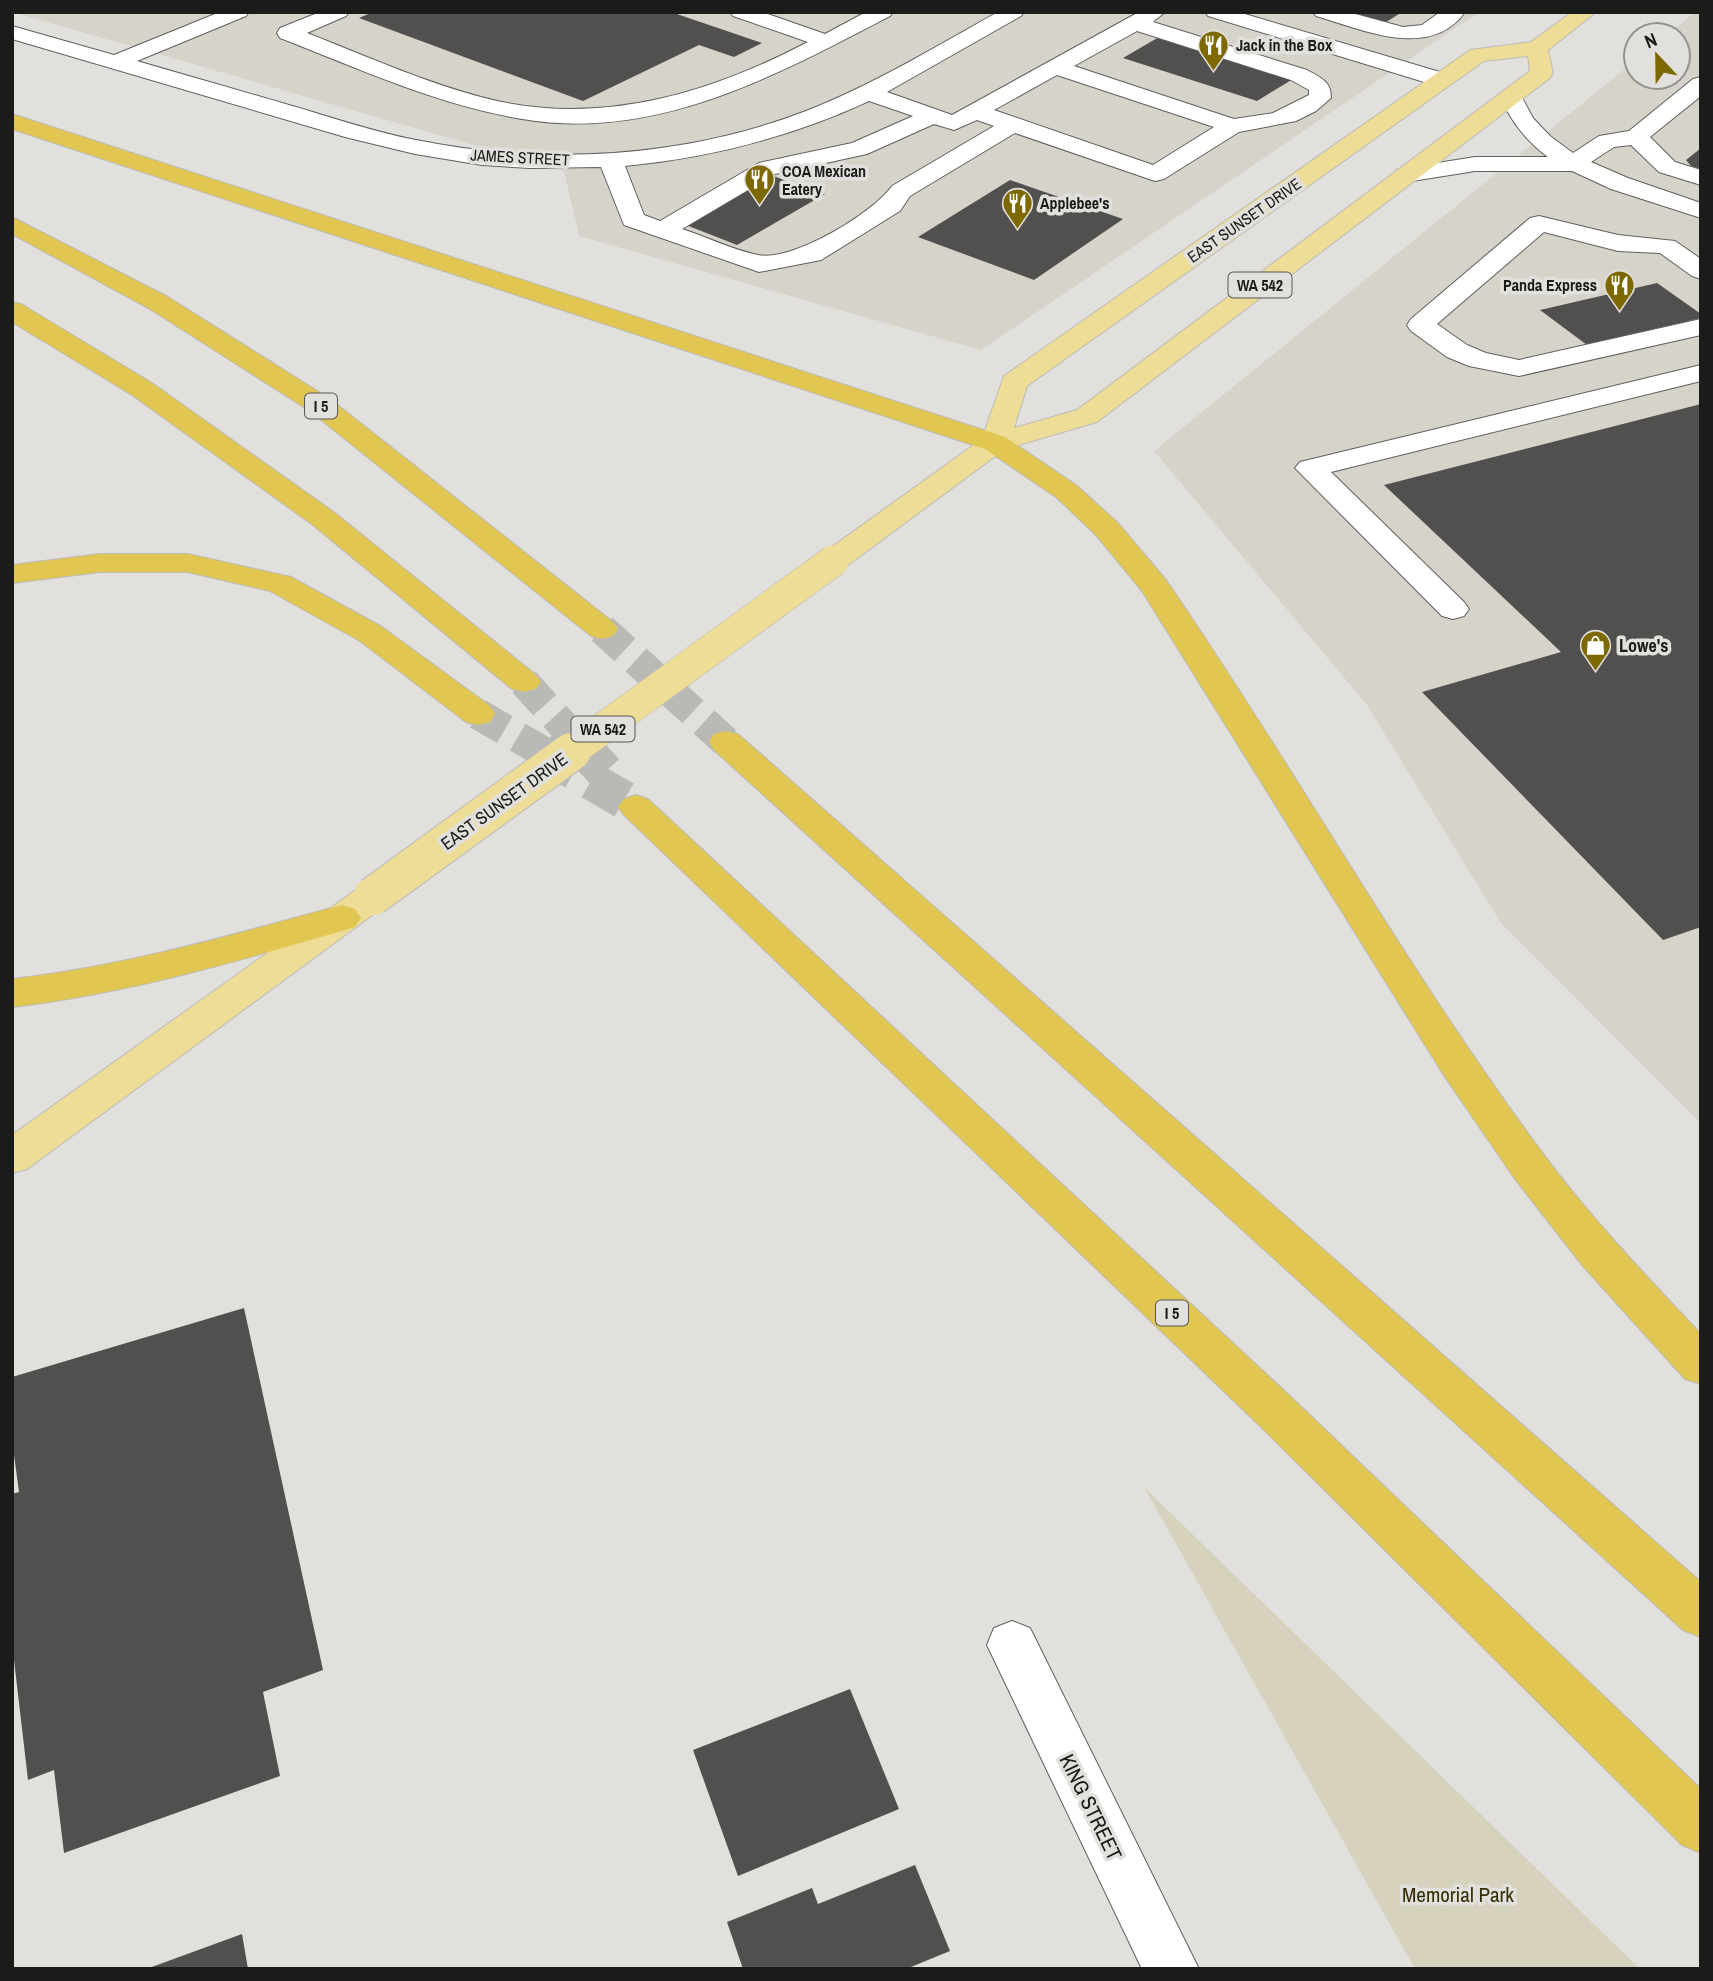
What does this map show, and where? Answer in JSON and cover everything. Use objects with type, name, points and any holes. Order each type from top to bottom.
[{"type":"highway","points":[[12,121],[995,443],[1066,491],[1107,529],[1155,587],[1459,1066],[1530,1167],[1597,1253],[1701,1365]]},
{"type":"highway","name":"I 5","points":[[12,225],[159,303],[320,405],[602,629]]},
{"type":"highway","points":[[12,310],[142,389],[324,519],[524,682]]},
{"type":"highway","points":[[12,574],[100,563],[188,563],[280,584],[371,634],[478,714]]},
{"type":"highway","points":[[726,742],[1701,1614]]},
{"type":"highway","name":"I 5","points":[[636,807],[1275,1411],[1701,1826]]},
{"type":"highway","points":[[12,993],[80,985],[158,969],[342,918]]},
{"type":"main road","name":"EAST SUNSET DRIVE","points":[[995,443],[1014,382],[1478,55],[1537,48],[1586,12]]},
{"type":"main road","name":"EAST SUNSET DRIVE","points":[[12,1157],[995,443],[1087,416],[1542,73],[1537,48]]},
{"type":"street","points":[[115,62],[239,12]]},
{"type":"street","points":[[339,12],[288,33],[457,96],[542,116],[616,113],[705,95],[747,80],[883,12]]},
{"type":"street","points":[[740,12],[826,41]]},
{"type":"street","name":"JAMES STREET","points":[[12,32],[399,144],[490,157],[610,159],[695,149],[758,135],[811,118],[866,92],[1014,12]]},
{"type":"street","points":[[866,92],[954,123],[1155,12]]},
{"type":"street","points":[[1214,12],[1442,80]]},
{"type":"street","points":[[1323,12],[1403,34],[1428,30],[1455,12]]},
{"type":"street","points":[[1055,67],[1233,126],[1279,121],[1298,114],[1320,98],[1320,87],[1300,75],[1135,23]]},
{"type":"street","points":[[1406,175],[1475,164],[1572,164],[1607,141],[1636,137],[1701,85]]},
{"type":"street","points":[[1511,97],[1515,111],[1525,126],[1572,164],[1701,211]]},
{"type":"street","points":[[975,111],[1155,174],[1233,126]]},
{"type":"street","points":[[662,230],[767,168],[859,149],[933,116]]},
{"type":"street","points":[[610,159],[633,220],[759,264],[812,255],[891,206],[901,191],[1013,125]]},
{"type":"street","points":[[1636,137],[1667,167],[1701,178]]},
{"type":"street","points":[[1667,246],[1701,220]]},
{"type":"street","points":[[1701,271],[1667,246],[1618,243],[1539,223],[1420,325],[1457,351],[1479,360],[1518,368],[1701,327]]},
{"type":"street","points":[[1453,609],[1310,468],[1701,373]]},
{"type":"street","name":"KING STREET","points":[[1012,1645],[1171,1969]]},
{"type":"shaded area","points":[[12,12],[1479,12],[981,350],[579,236],[564,171]]},
{"type":"shaded area","points":[[1695,12],[1701,12],[1701,1124],[1501,923],[1367,705],[1154,451],[1622,71],[1622,91],[1692,91],[1692,21],[1684,21]]},
{"type":"green space","name":"Memorial Park","points":[[1144,1487],[1640,1969],[1415,1969]]},
{"type":"building","points":[[373,12],[671,12],[762,43],[734,57],[699,45],[583,101],[359,18]]},
{"type":"building","points":[[1335,12],[1402,12],[1380,26]]},
{"type":"building","points":[[1159,37],[1293,79],[1257,101],[1123,58]]},
{"type":"building","points":[[1701,148],[1701,169],[1691,166],[1686,160]]},
{"type":"building","points":[[773,176],[825,194],[737,245],[686,225]]},
{"type":"building","points":[[1010,180],[1123,219],[1034,280],[918,237]]},
{"type":"building","name":"Panda Express","points":[[1657,283],[1701,314],[1701,318],[1587,345],[1540,310]]},
{"type":"building","name":"Lowe's","points":[[1701,404],[1701,927],[1663,940],[1422,692],[1561,652],[1384,485]]},
{"type":"building","points":[[244,1308],[323,1670],[263,1692],[280,1776],[64,1853],[54,1770],[28,1780],[12,1643],[12,1494],[19,1492],[12,1440],[12,1377]]},
{"type":"building","points":[[850,1689],[899,1809],[738,1876],[693,1750]]},
{"type":"building","points":[[915,1865],[950,1951],[906,1969],[743,1969],[727,1922],[812,1888],[818,1904]]},
{"type":"building","points":[[242,1934],[248,1969],[149,1969],[149,1968]]},
{"type":"tunnel","points":[[602,629],[726,742]]},
{"type":"tunnel","points":[[524,682],[588,753]]},
{"type":"tunnel","points":[[478,714],[545,753]]},
{"type":"tunnel","points":[[542,752],[636,807]]},
{"type":"tunnel","points":[[587,752],[605,772]]},
{"type":"place","name":"Jack in the Box","points":[[1213,72]]},
{"type":"place","name":"COA Mexican Eatery","points":[[759,207]]},
{"type":"place","name":"Applebee's","points":[[1017,230]]},
{"type":"place","name":"Panda Express","points":[[1620,312]]},
{"type":"place","name":"Lowe's","points":[[1596,672]]}]
